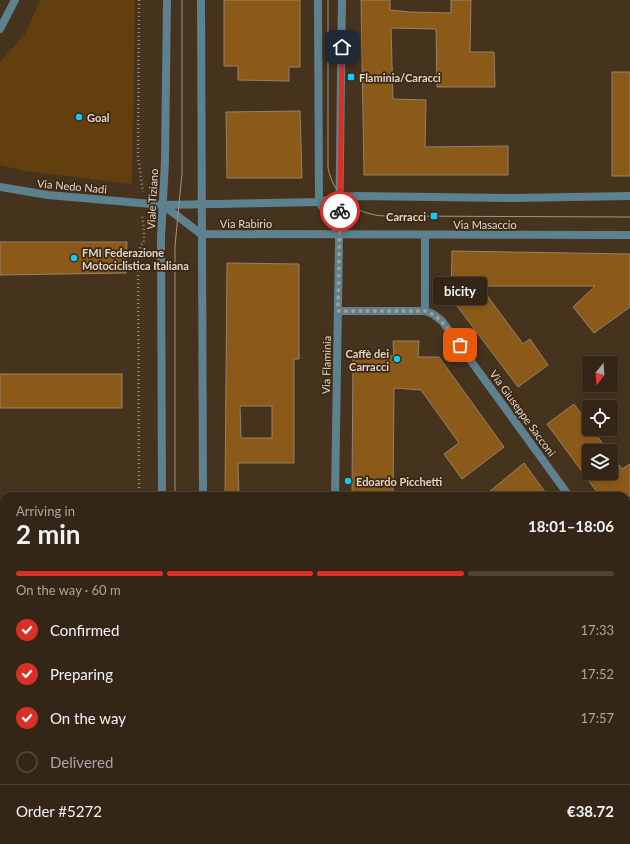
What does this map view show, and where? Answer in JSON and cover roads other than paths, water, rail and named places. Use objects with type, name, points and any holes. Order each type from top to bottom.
[{"type":"street","points":[[0,29],[15,0]]},
{"type":"street","name":"Viale Tiziano","points":[[162,492],[163,205],[165,162],[166,0]]},
{"type":"street","points":[[201,0],[203,492]]},
{"type":"street","points":[[318,0],[319,202],[339,234]]},
{"type":"street","name":"Via Flaminia","points":[[335,492],[339,234],[341,197],[342,0]]},
{"type":"street","name":"Via Nedo Nadi","points":[[0,187],[42,195],[143,204]]},
{"type":"street","name":"Via Rabirio","points":[[143,204],[163,205],[319,202],[341,197],[630,196]]},
{"type":"street","points":[[163,205],[201,234]]},
{"type":"street","name":"Via Rabirio","points":[[201,234],[339,234]]},
{"type":"street","name":"Via Masaccio","points":[[339,234],[630,235]]},
{"type":"street","points":[[338,311],[425,311],[425,235]]},
{"type":"street","name":"Via Giuseppe Sacconi","points":[[425,311],[437,316],[442,321],[566,492]]},
{"type":"tram line","points":[[175,492],[175,246],[182,173],[182,0]]},
{"type":"tram line","points":[[328,0],[328,168],[335,188],[341,196],[356,208],[374,215],[385,216],[630,217]]},
{"type":"place","name":"Flaminia/Caracci","points":[[351,77]]},
{"type":"place","name":"Goal","points":[[79,117]]},
{"type":"place","name":"Carracci","points":[[434,216]]},
{"type":"place","name":"FMI Federazione Motociclistica Italiana","points":[[74,258]]},
{"type":"place","name":"bicity","points":[[460,345]]},
{"type":"place","name":"Caffè dei Carracci","points":[[397,359]]},
{"type":"place","name":"Edoardo Picchetti","points":[[348,481]]}]
